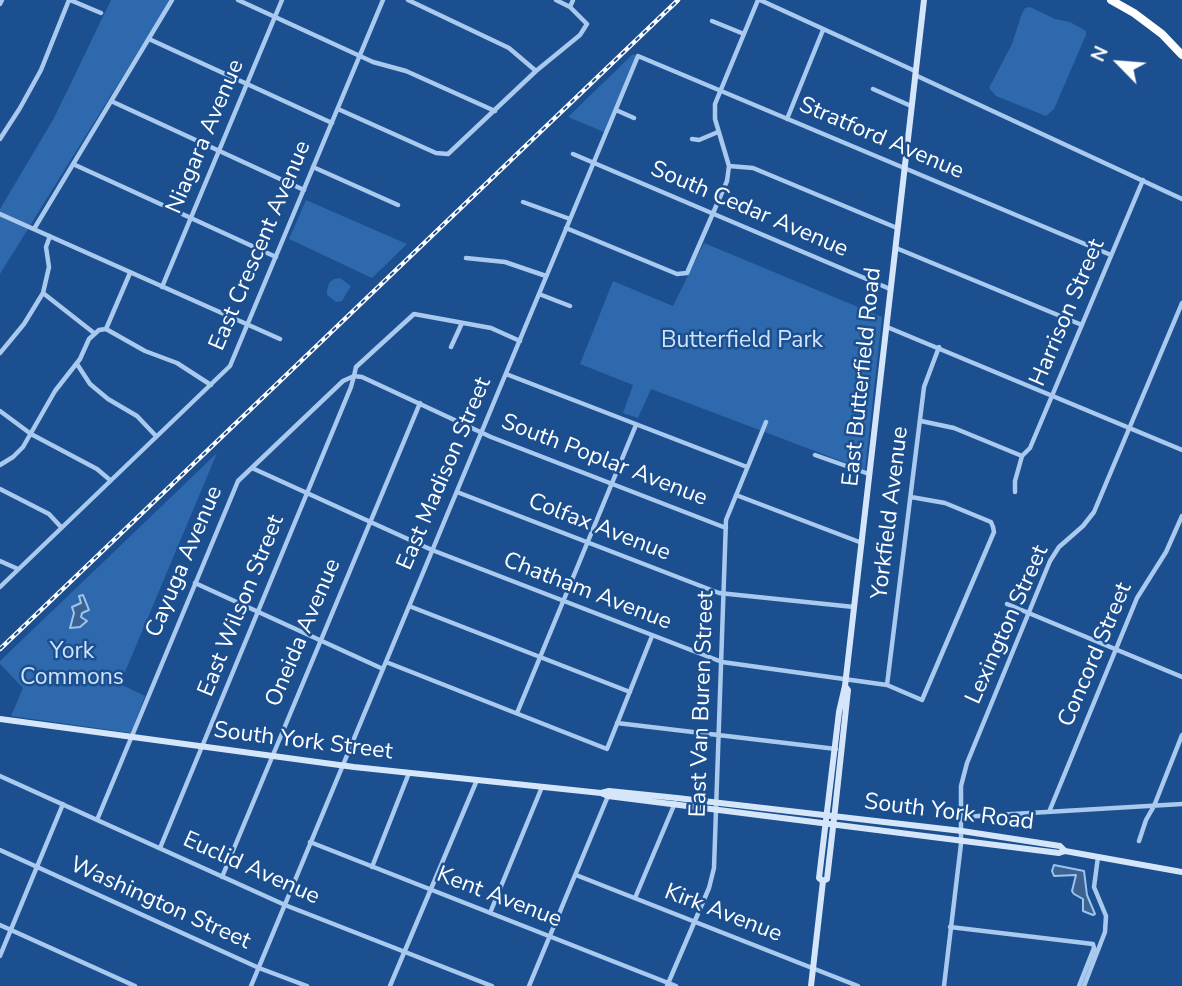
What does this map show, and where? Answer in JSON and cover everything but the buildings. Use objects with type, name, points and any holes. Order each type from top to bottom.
[{"type":"highway","points":[[1111,0],[1162,34],[1182,55]]},
{"type":"main road","name":"East Butterfield Road","points":[[822,881],[827,879],[832,841],[842,692],[846,683],[924,0]]},
{"type":"main road","name":"South York Street","points":[[0,719],[409,773],[675,803],[811,813],[826,819]]},
{"type":"main road","name":"East Butterfield Road","points":[[811,986],[828,798],[838,749]]},
{"type":"main road","name":"South York Street","points":[[605,794],[609,791],[834,820]]},
{"type":"main road","points":[[811,813],[820,809],[828,798]]},
{"type":"main road","name":"South York Road","points":[[834,820],[846,825],[961,835]]},
{"type":"main road","name":"South York Road","points":[[834,820],[961,835],[1182,872]]},
{"type":"main road","points":[[832,841],[846,825]]},
{"type":"street","points":[[0,139],[41,71],[69,0],[101,13]]},
{"type":"street","points":[[34,229],[172,0]]},
{"type":"street","points":[[238,0],[360,56],[406,71],[495,111]]},
{"type":"street","name":"Niagara Avenue","points":[[162,286],[282,0]]},
{"type":"street","name":"East Crescent Avenue","points":[[0,587],[230,366],[383,0]]},
{"type":"street","points":[[408,0],[509,48],[536,71]]},
{"type":"street","points":[[338,108],[436,153],[448,154],[536,71],[577,38],[587,24],[570,7],[556,0]]},
{"type":"street","points":[[570,7],[573,0]]},
{"type":"street","points":[[566,228],[685,275],[727,181],[729,166],[714,109],[759,0],[1182,199]]},
{"type":"street","points":[[712,20],[744,34]]},
{"type":"street","points":[[787,118],[823,30]]},
{"type":"street","points":[[149,39],[332,123]]},
{"type":"street","name":"Stratford Avenue","points":[[638,56],[1111,255]]},
{"type":"street","name":"East Madison Street","points":[[251,986],[638,56]]},
{"type":"street","points":[[873,89],[911,106]]},
{"type":"street","points":[[111,101],[304,190]]},
{"type":"street","points":[[616,110],[634,118]]},
{"type":"street","points":[[692,139],[699,140],[719,132]]},
{"type":"street","name":"South Cedar Avenue","points":[[573,155],[890,289]]},
{"type":"street","points":[[73,164],[276,257]]},
{"type":"street","points":[[729,166],[753,167],[897,228]]},
{"type":"street","points":[[313,167],[398,205]]},
{"type":"street","name":"Harrison Street","points":[[1015,492],[1014,481],[1022,456],[1030,448],[1143,180]]},
{"type":"street","points":[[523,202],[570,219]]},
{"type":"street","points":[[0,214],[280,339]]},
{"type":"street","points":[[0,353],[24,324],[43,293],[50,267],[46,247],[50,236]]},
{"type":"street","points":[[895,247],[1082,325]]},
{"type":"street","points":[[466,258],[505,262],[546,276]]},
{"type":"street","points":[[106,329],[130,273]]},
{"type":"street","points":[[43,293],[94,333]]},
{"type":"street","points":[[539,294],[570,306]]},
{"type":"street","name":"Lexington Street","points":[[944,986],[961,835],[961,786],[965,765],[1054,554],[1092,515],[1182,303]]},
{"type":"street","name":"Cayuga Avenue","points":[[97,820],[236,486],[344,381],[354,376],[356,367],[409,317],[419,314],[462,323]]},
{"type":"street","points":[[451,347],[462,323],[493,328],[520,341]]},
{"type":"street","points":[[886,327],[1182,450]]},
{"type":"street","points":[[0,465],[19,451],[55,391],[77,364],[94,333],[106,329],[145,351],[177,363],[211,385]]},
{"type":"street","name":"Yorkfield Avenue","points":[[887,685],[926,381],[939,347]]},
{"type":"street","points":[[77,364],[90,384],[108,399],[137,416],[156,436]]},
{"type":"street","points":[[506,374],[747,467]]},
{"type":"street","name":"South Poplar Avenue","points":[[354,376],[362,377],[482,432],[726,528]]},
{"type":"street","name":"East Wilson Street","points":[[160,848],[354,376]]},
{"type":"street","name":"Oneida Avenue","points":[[222,877],[420,403]]},
{"type":"street","points":[[0,411],[31,434],[97,469],[110,480]]},
{"type":"street","points":[[920,421],[954,428],[1022,456]]},
{"type":"street","name":"East Van Buren Street","points":[[668,985],[714,868],[727,517],[766,422]]},
{"type":"street","points":[[517,713],[636,425]]},
{"type":"street","points":[[815,455],[869,474]]},
{"type":"street","name":"Chatham Avenue","points":[[252,468],[432,550],[722,662],[846,683],[887,685],[922,700],[994,532],[991,522],[942,502],[911,497]]},
{"type":"street","points":[[0,489],[49,514],[61,527]]},
{"type":"street","name":"Colfax Avenue","points":[[457,492],[724,594],[854,607]]},
{"type":"street","name":"South Poplar Avenue","points":[[736,495],[862,543]]},
{"type":"street","name":"Concord Street","points":[[1049,812],[1141,590],[1166,552],[1182,516]]},
{"type":"street","points":[[0,561],[19,569]]},
{"type":"street","points":[[195,583],[383,669]]},
{"type":"street","points":[[1007,604],[1182,677]]},
{"type":"street","points":[[409,606],[630,692]]},
{"type":"street","points":[[386,662],[607,749],[652,636]]},
{"type":"street","points":[[617,723],[838,749]]},
{"type":"street","points":[[1139,841],[1182,736]]},
{"type":"street","points":[[372,866],[409,773]]},
{"type":"street","name":"Euclid Avenue","points":[[0,776],[285,905],[492,986]]},
{"type":"street","points":[[390,986],[477,780]]},
{"type":"street","points":[[490,913],[542,787]]},
{"type":"street","points":[[529,986],[576,875],[605,794]]},
{"type":"street","points":[[635,898],[675,803]]},
{"type":"street","points":[[0,956],[63,804]]},
{"type":"street","name":"South York Road","points":[[962,817],[1182,804]]},
{"type":"street","name":"Kent Avenue","points":[[310,842],[676,986]]},
{"type":"street","name":"Washington Street","points":[[0,850],[259,968],[307,986]]},
{"type":"street","points":[[1081,986],[1105,932],[1106,916],[1094,887],[1098,857]]},
{"type":"street","name":"Kirk Avenue","points":[[576,875],[858,986]]},
{"type":"street","points":[[0,925],[135,986]]},
{"type":"street","points":[[950,927],[1093,944],[1081,986]]},
{"type":"green space","points":[[111,0],[170,0],[0,274],[0,209],[54,118]]},
{"type":"green space","points":[[1030,7],[1086,31],[1054,109],[1046,116],[996,96],[989,88],[1012,44],[1025,8]]},
{"type":"green space","points":[[633,54],[637,56],[604,132],[568,117]]},
{"type":"green space","points":[[306,200],[407,244],[372,278],[289,239]]},
{"type":"green space","name":"Butterfield Park","points":[[704,243],[882,317],[865,470],[651,389],[638,418],[623,413],[633,385],[580,364],[613,281],[673,306]]},
{"type":"green space","points":[[340,278],[351,286],[342,301],[336,302],[327,295],[327,290],[329,283]]},
{"type":"green space","name":"York Commons","points":[[217,453],[120,684],[145,696],[131,733],[11,716],[23,688],[0,661]]},
{"type":"shaded area","points":[[83,595],[89,610],[82,613],[81,617],[87,621],[80,627],[70,628],[74,613],[72,607],[81,603],[79,596]]},
{"type":"shaded area","points":[[1054,865],[1084,871],[1087,895],[1095,914],[1083,911],[1083,899],[1072,891],[1076,875],[1054,876]]},
{"type":"railway","points":[[0,649],[678,0]]}]
